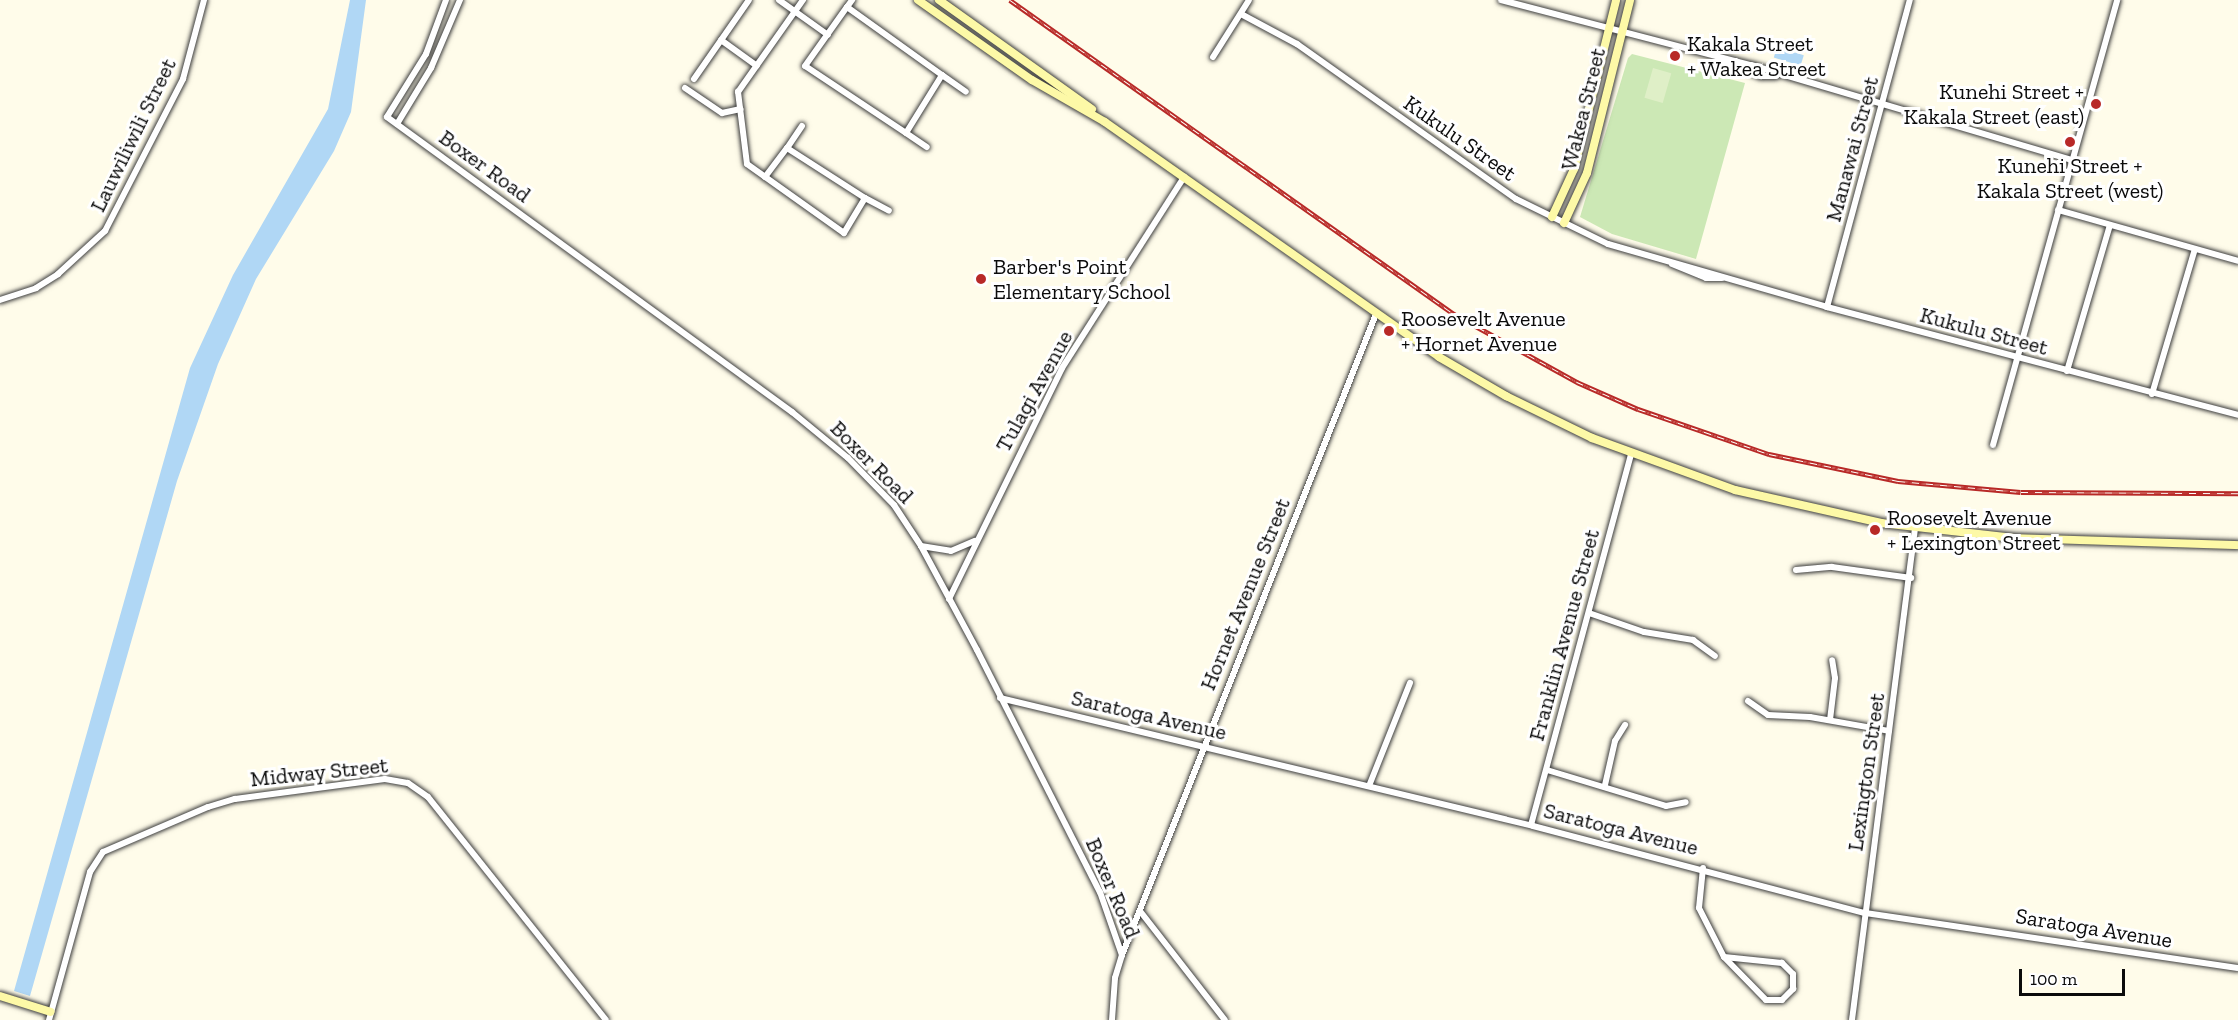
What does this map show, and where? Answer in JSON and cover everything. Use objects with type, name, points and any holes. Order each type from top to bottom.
[{"type":"main road","points":[[918,0],[1032,81],[1105,122]]},
{"type":"main road","points":[[939,0],[1105,122],[1376,314],[1488,387],[1631,454],[1771,500],[1915,528],[2115,543],[2238,545]]},
{"type":"main road","name":"Wakea Street","points":[[1552,218],[1575,169],[1616,0]]},
{"type":"main road","name":"Wakea Street","points":[[1564,223],[1587,173],[1630,0]]},
{"type":"main road","points":[[0,996],[50,1016]]},
{"type":"street","name":"Lauwiliwili Street","points":[[0,300],[36,288],[58,274],[105,231],[183,79],[204,0]]},
{"type":"street","name":"Boxer Road","points":[[446,0],[426,54],[387,117],[792,412],[848,458],[886,497],[921,546],[1100,892],[1122,955],[1115,978],[1112,1020]]},
{"type":"street","points":[[397,124],[431,68],[460,0]]},
{"type":"street","points":[[694,79],[749,0]]},
{"type":"street","points":[[779,0],[828,35]]},
{"type":"street","points":[[803,0],[738,92],[747,164],[844,233],[866,198]]},
{"type":"street","points":[[852,0],[805,66],[927,147]]},
{"type":"street","points":[[1214,57],[1248,0]]},
{"type":"street","points":[[1501,0],[1725,61],[1754,74],[1777,76],[2072,160]]},
{"type":"street","name":"Manawai Street","points":[[1827,307],[1910,0]]},
{"type":"street","points":[[1993,445],[2117,0]]},
{"type":"street","points":[[847,8],[966,92]]},
{"type":"street","name":"Kukulu Street","points":[[1241,14],[1297,44],[1479,174],[1552,218],[1608,244],[1671,264],[1687,265],[1722,278],[1827,307],[2238,415]]},
{"type":"street","points":[[721,40],[757,66]]},
{"type":"street","points":[[906,133],[942,75]]},
{"type":"street","points":[[685,88],[722,113],[741,109]]},
{"type":"street","points":[[765,177],[802,126]]},
{"type":"street","points":[[787,148],[889,212]]},
{"type":"street","name":"Tulagi Avenue","points":[[949,598],[1062,368],[1184,177]]},
{"type":"street","points":[[2058,210],[2238,261]]},
{"type":"street","points":[[2067,371],[2110,225]]},
{"type":"street","points":[[2152,394],[2194,249]]},
{"type":"street","name":"Hornet Avenue Street","points":[[1122,955],[1376,314]]},
{"type":"street","name":"Franklin Avenue Street","points":[[1531,825],[1631,454]]},
{"type":"street","name":"Lexington Street","points":[[1852,1020],[1911,578],[1915,528]]},
{"type":"street","points":[[921,546],[951,551],[978,538]]},
{"type":"street","points":[[1796,570],[1832,567],[1911,578]]},
{"type":"street","points":[[1588,613],[1644,632],[1693,640],[1715,656]]},
{"type":"street","points":[[1830,720],[1835,678],[1832,660]]},
{"type":"street","points":[[1369,786],[1410,683]]},
{"type":"street","name":"Saratoga Avenue","points":[[1000,698],[1531,825],[1703,868],[1865,913],[2238,968]]},
{"type":"street","points":[[1748,701],[1768,716],[1830,720],[1889,731]]},
{"type":"street","points":[[1605,785],[1615,741],[1625,725]]},
{"type":"street","points":[[1547,770],[1605,785],[1666,806],[1686,802]]},
{"type":"street","name":"Midway Street","points":[[50,1016],[90,873],[103,852],[208,807],[298,789],[397,780],[428,797],[606,1020]]},
{"type":"street","points":[[1703,868],[1699,908],[1724,957],[1766,999],[1782,1000],[1793,989],[1793,974],[1782,963],[1724,957]]},
{"type":"street","points":[[1140,911],[1224,1020]]},
{"type":"green space","points":[[1632,54],[1745,83],[1696,259],[1612,234],[1580,217],[1628,58]]},
{"type":"green space","points":[[1653,68],[1671,73],[1663,103],[1644,98]]},
{"type":"water","points":[[350,0],[366,0],[351,112],[334,151],[256,279],[218,364],[177,481],[30,996],[14,991],[190,368],[233,275],[328,109]]},
{"type":"water","points":[[1777,47],[1804,55],[1801,66],[1774,58]]},
{"type":"railway","points":[[1010,0],[1454,314],[1577,382],[1638,409],[1769,454],[1898,481],[2021,492],[2238,493]]},
{"type":"place","name":"Kakala Street + Wakea Street","points":[[1675,56]]},
{"type":"place","name":"Kunehi Street + Kakala Street (east)","points":[[2096,104]]},
{"type":"place","name":"Kunehi Street + Kakala Street (west)","points":[[2070,142]]},
{"type":"place","name":"Barber's Point Elementary School","points":[[981,279]]},
{"type":"place","name":"Roosevelt Avenue + Hornet Avenue","points":[[1389,331]]},
{"type":"place","name":"Roosevelt Avenue + Lexington Street","points":[[1875,530]]}]
